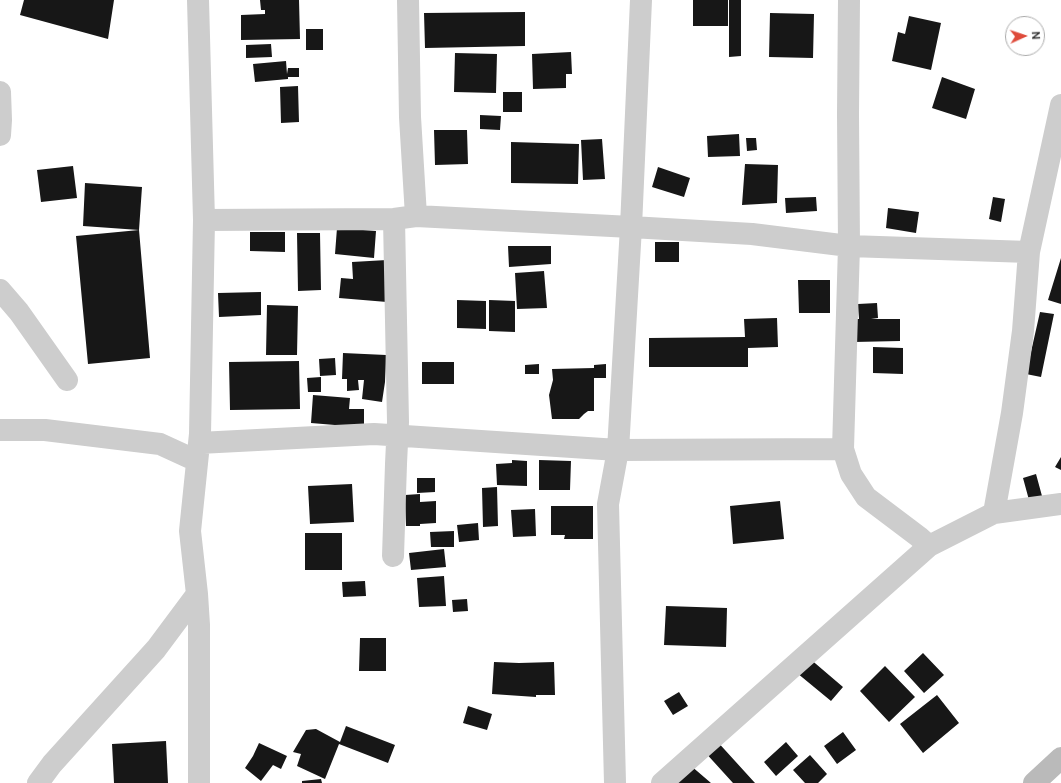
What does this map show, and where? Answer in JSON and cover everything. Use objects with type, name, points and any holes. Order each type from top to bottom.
[{"type":"main road","points":[[1034,783],[1061,758]]},
{"type":"street","points":[[198,0],[204,220],[198,452],[190,531],[199,625],[199,783]]},
{"type":"street","points":[[408,0],[410,117],[416,216]]},
{"type":"street","points":[[615,783],[608,504],[618,450],[631,227],[641,0]]},
{"type":"street","points":[[849,0],[849,246],[843,449],[851,474],[866,497],[929,546]]},
{"type":"street","points":[[0,92],[2,120],[0,135]]},
{"type":"street","points":[[994,513],[1012,413],[1023,331],[1029,252],[1061,106]]},
{"type":"street","points":[[204,220],[394,219],[416,216],[752,234],[849,246],[1029,252]]},
{"type":"street","points":[[392,556],[398,414],[394,219]]},
{"type":"street","points":[[0,290],[19,312],[67,380]]},
{"type":"street","points":[[0,430],[44,430],[160,444],[198,452],[374,434],[618,450],[843,449]]},
{"type":"street","points":[[662,783],[929,546],[994,513],[1061,504]]},
{"type":"street","points":[[38,783],[52,764],[156,649],[197,594]]},
{"type":"building","points":[[24,0],[114,0],[108,39],[20,15]]},
{"type":"building","points":[[260,0],[299,0],[300,39],[241,40],[241,15],[265,14],[265,10],[261,10]]},
{"type":"building","points":[[693,0],[728,0],[728,26],[693,26]]},
{"type":"building","points":[[729,0],[741,0],[741,56],[729,57]]},
{"type":"building","points":[[525,12],[525,46],[425,48],[424,13]]},
{"type":"building","points":[[770,13],[814,14],[813,58],[769,57]]},
{"type":"building","points":[[909,16],[941,23],[931,70],[892,61],[898,32],[905,34]]},
{"type":"building","points":[[306,29],[323,29],[323,50],[306,50]]},
{"type":"building","points":[[271,44],[272,57],[246,58],[246,45]]},
{"type":"building","points":[[571,52],[572,74],[566,74],[566,88],[533,89],[532,54]]},
{"type":"building","points":[[455,53],[497,54],[496,93],[454,92]]},
{"type":"building","points":[[286,61],[287,74],[288,68],[299,68],[299,77],[288,77],[288,79],[255,82],[253,64]]},
{"type":"building","points":[[942,77],[975,89],[966,119],[932,108]]},
{"type":"building","points":[[298,86],[299,122],[281,123],[280,87]]},
{"type":"building","points":[[503,92],[522,92],[522,112],[503,112]]},
{"type":"building","points":[[480,115],[501,116],[500,130],[480,129]]},
{"type":"building","points":[[434,130],[467,130],[468,164],[435,165]]},
{"type":"building","points":[[739,134],[740,156],[708,157],[707,136]]},
{"type":"building","points":[[746,138],[756,138],[757,150],[747,151]]},
{"type":"building","points":[[602,139],[605,179],[583,180],[581,140]]},
{"type":"building","points":[[511,142],[579,144],[578,184],[511,183]]},
{"type":"building","points":[[745,164],[778,165],[777,203],[742,205]]},
{"type":"building","points":[[73,166],[77,198],[41,202],[37,170]]},
{"type":"building","points":[[658,167],[690,178],[684,197],[652,187]]},
{"type":"building","points":[[85,183],[142,187],[139,230],[83,226]]},
{"type":"building","points":[[816,197],[817,211],[786,213],[785,198]]},
{"type":"building","points":[[993,197],[1005,199],[1001,222],[989,219]]},
{"type":"building","points":[[888,208],[919,212],[916,233],[886,228]]},
{"type":"building","points":[[337,228],[376,231],[374,258],[335,254]]},
{"type":"building","points":[[139,230],[150,358],[88,364],[76,236]]},
{"type":"building","points":[[250,232],[285,232],[285,252],[250,251]]},
{"type":"building","points":[[297,233],[320,233],[321,290],[298,291]]},
{"type":"building","points":[[655,242],[679,242],[679,262],[655,262]]},
{"type":"building","points":[[508,246],[551,246],[551,264],[509,267]]},
{"type":"building","points":[[1061,258],[1061,304],[1048,300]]},
{"type":"building","points":[[387,260],[387,302],[339,298],[341,278],[353,279],[352,262]]},
{"type":"building","points":[[544,271],[547,308],[517,309],[515,273]]},
{"type":"building","points":[[798,280],[830,280],[830,313],[799,313]]},
{"type":"building","points":[[261,292],[261,315],[219,317],[218,293]]},
{"type":"building","points":[[457,300],[486,301],[486,329],[457,328]]},
{"type":"building","points":[[489,300],[515,301],[515,332],[489,331]]},
{"type":"building","points":[[877,303],[878,318],[871,319],[900,319],[900,341],[854,342],[853,319],[859,319],[858,304]]},
{"type":"building","points":[[267,305],[298,306],[297,355],[266,355]]},
{"type":"building","points":[[1040,312],[1054,314],[1041,377],[1026,374]]},
{"type":"building","points":[[777,318],[778,347],[748,348],[748,367],[649,367],[649,338],[745,337],[744,319]]},
{"type":"building","points":[[873,347],[903,348],[903,374],[873,373]]},
{"type":"building","points":[[343,353],[386,355],[385,382],[382,402],[362,399],[364,380],[358,380],[359,390],[347,391],[347,379],[342,379]]},
{"type":"building","points":[[335,358],[336,375],[320,376],[319,359]]},
{"type":"building","points":[[299,361],[300,409],[230,410],[229,362]]},
{"type":"building","points":[[422,362],[454,362],[454,384],[422,384]]},
{"type":"building","points":[[539,364],[539,374],[525,374],[525,365]]},
{"type":"building","points":[[606,364],[606,378],[594,378],[594,411],[588,411],[579,419],[552,419],[549,395],[553,380],[552,369],[594,368],[594,365]]},
{"type":"building","points":[[321,377],[321,392],[308,392],[307,378]]},
{"type":"building","points":[[313,395],[350,398],[349,409],[364,409],[364,425],[347,426],[311,423]]},
{"type":"building","points":[[1061,457],[1061,470],[1055,467]]},
{"type":"building","points":[[512,460],[527,461],[527,486],[497,485],[496,464],[512,463]]},
{"type":"building","points":[[539,460],[571,461],[570,490],[539,490]]},
{"type":"building","points":[[1036,474],[1042,496],[1029,500],[1023,478]]},
{"type":"building","points":[[417,478],[435,478],[435,492],[417,493]]},
{"type":"building","points":[[352,484],[354,522],[310,524],[308,486]]},
{"type":"building","points":[[497,487],[498,526],[483,527],[482,488]]},
{"type":"building","points":[[420,494],[420,502],[436,501],[436,523],[420,524],[420,526],[406,526],[405,495]]},
{"type":"building","points":[[780,501],[784,539],[733,544],[730,506]]},
{"type":"building","points":[[551,506],[593,506],[593,539],[564,539],[565,535],[551,535]]},
{"type":"building","points":[[535,509],[536,536],[513,537],[511,510]]},
{"type":"building","points":[[478,523],[479,540],[459,542],[457,525]]},
{"type":"building","points":[[454,531],[454,547],[431,547],[430,532]]},
{"type":"building","points":[[305,533],[342,533],[342,570],[305,570]]},
{"type":"building","points":[[444,549],[446,567],[411,570],[409,553]]},
{"type":"building","points":[[444,576],[446,606],[419,607],[417,578]]},
{"type":"building","points":[[365,581],[366,596],[343,597],[342,582]]},
{"type":"building","points":[[467,599],[468,611],[453,612],[452,600]]},
{"type":"building","points":[[666,606],[727,608],[726,647],[664,645]]},
{"type":"building","points":[[360,638],[386,638],[386,671],[359,671]]},
{"type":"building","points":[[923,653],[944,675],[924,693],[904,671]]},
{"type":"building","points":[[809,658],[843,687],[831,701],[797,673]]},
{"type":"building","points":[[494,662],[554,662],[555,695],[536,695],[536,697],[492,694]]},
{"type":"building","points":[[885,666],[915,697],[889,722],[860,691]]},
{"type":"building","points":[[679,692],[688,706],[673,715],[664,701]]},
{"type":"building","points":[[937,695],[959,723],[923,753],[900,724]]},
{"type":"building","points":[[468,706],[492,714],[487,730],[463,723]]},
{"type":"building","points":[[346,726],[395,745],[388,763],[339,744],[325,779],[297,766],[301,754],[293,752],[306,730],[316,729],[340,742]]},
{"type":"building","points":[[843,732],[856,750],[837,764],[824,746]]},
{"type":"building","points":[[715,739],[755,783],[733,783],[703,750]]},
{"type":"building","points":[[166,741],[168,783],[114,783],[112,744]]},
{"type":"building","points":[[786,742],[798,756],[776,776],[764,762]]},
{"type":"building","points":[[259,743],[287,756],[281,769],[273,765],[261,781],[245,768]]},
{"type":"building","points":[[810,755],[827,774],[818,783],[805,783],[793,770]]},
{"type":"building","points":[[690,765],[711,783],[674,783]]},
{"type":"building","points":[[321,779],[322,783],[302,783],[302,781]]}]
